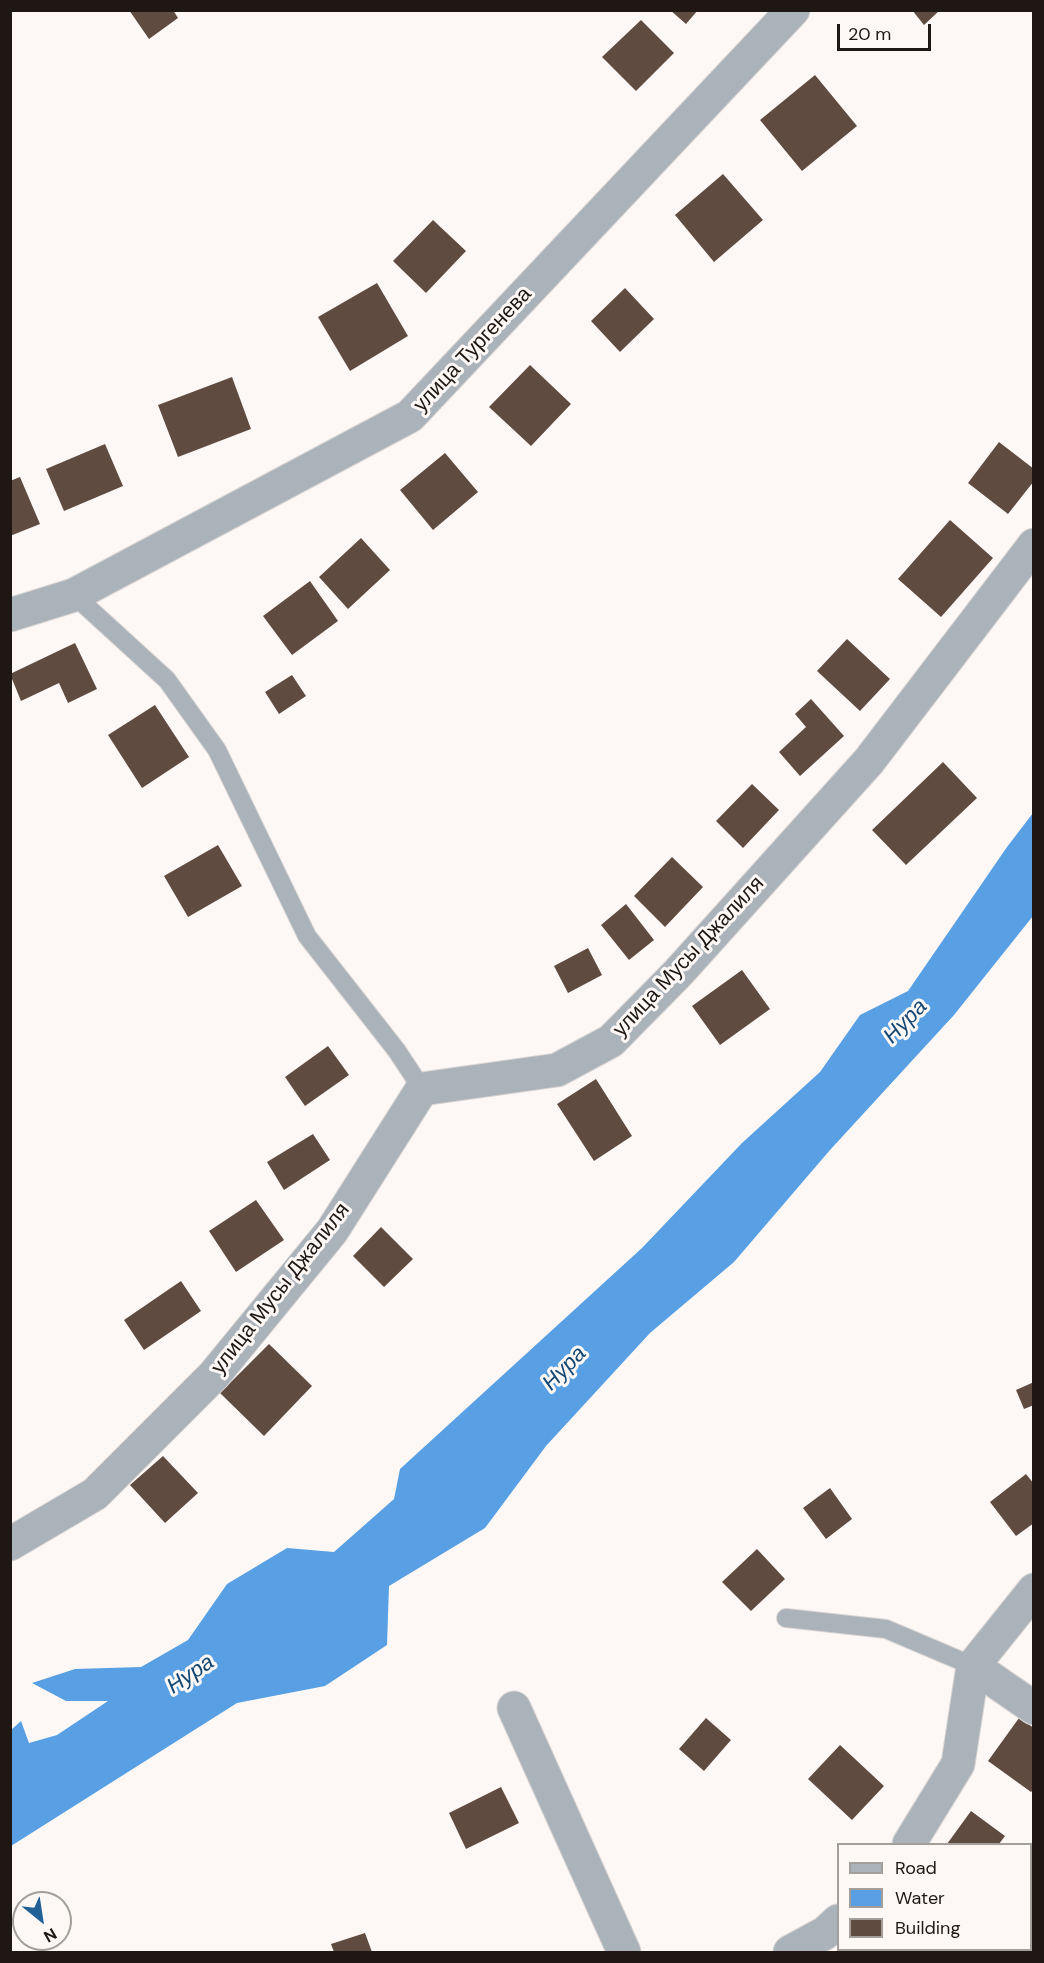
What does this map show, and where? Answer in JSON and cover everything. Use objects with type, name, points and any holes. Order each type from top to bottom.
[{"type":"street","name":"улица Тургенева","points":[[10,615],[74,595],[410,416],[793,10]]},
{"type":"street","name":"улица Мусы Джалиля","points":[[10,1544],[95,1494],[214,1375],[332,1231],[422,1089],[557,1070],[611,1041],[678,973],[869,761],[1034,545]]},
{"type":"street","points":[[910,1843],[958,1764],[973,1666],[1034,1590]]},
{"type":"street","points":[[973,1666],[1034,1708]]},
{"type":"street","points":[[514,1708],[624,1953]]},
{"type":"street","points":[[789,1953],[825,1933],[837,1923]]},
{"type":"lane","points":[[74,595],[167,680],[217,750],[307,936],[397,1051],[422,1089]]},
{"type":"lane","points":[[786,1618],[886,1629],[973,1666]]},
{"type":"water","name":"Нура","points":[[1033,813],[1033,916],[954,1015],[830,1150],[734,1262],[650,1333],[546,1446],[485,1528],[389,1586],[387,1645],[325,1686],[237,1703],[11,1846],[11,1730],[21,1721],[29,1743],[57,1735],[108,1701],[66,1701],[32,1683],[75,1669],[141,1667],[188,1640],[227,1584],[287,1548],[334,1552],[394,1499],[400,1469],[642,1248],[742,1143],[820,1072],[860,1015],[908,991]]},
{"type":"building","points":[[129,10],[173,10],[178,18],[149,39]]},
{"type":"building","points":[[670,10],[698,10],[686,24]]},
{"type":"building","points":[[912,10],[940,10],[924,25]]},
{"type":"building","points":[[641,20],[674,53],[636,91],[602,57]]},
{"type":"building","points":[[815,75],[857,126],[802,171],[760,120]]},
{"type":"building","points":[[723,174],[763,220],[714,262],[675,215]]},
{"type":"building","points":[[433,220],[466,251],[426,293],[393,261]]},
{"type":"building","points":[[377,283],[408,336],[350,371],[318,317]]},
{"type":"building","points":[[625,288],[654,319],[620,352],[591,321]]},
{"type":"building","points":[[530,365],[571,404],[531,446],[489,407]]},
{"type":"building","points":[[232,377],[251,429],[178,457],[158,405]]},
{"type":"building","points":[[999,442],[1034,469],[1034,481],[1008,514],[968,483]]},
{"type":"building","points":[[105,444],[123,486],[64,511],[46,469]]},
{"type":"building","points":[[445,453],[478,492],[433,530],[400,490]]},
{"type":"building","points":[[20,477],[40,524],[10,536],[10,481]]},
{"type":"building","points":[[950,520],[993,558],[941,617],[898,579]]},
{"type":"building","points":[[361,538],[390,570],[348,609],[319,577]]},
{"type":"building","points":[[310,581],[338,621],[292,655],[263,616]]},
{"type":"building","points":[[847,639],[890,679],[860,711],[817,671]]},
{"type":"building","points":[[75,643],[97,689],[68,703],[59,683],[21,701],[10,674]]},
{"type":"building","points":[[292,675],[306,696],[279,714],[265,692]]},
{"type":"building","points":[[811,699],[844,736],[800,776],[779,752],[806,727],[795,714]]},
{"type":"building","points":[[155,705],[189,757],[142,788],[108,735]]},
{"type":"building","points":[[943,762],[977,798],[906,865],[872,830]]},
{"type":"building","points":[[752,784],[779,810],[743,848],[716,821]]},
{"type":"building","points":[[218,845],[242,886],[188,917],[164,876]]},
{"type":"building","points":[[672,857],[703,887],[665,927],[634,896]]},
{"type":"building","points":[[626,904],[654,940],[629,960],[601,925]]},
{"type":"building","points":[[588,948],[602,975],[568,993],[554,966]]},
{"type":"building","points":[[742,970],[770,1009],[720,1045],[692,1006]]},
{"type":"building","points":[[328,1046],[349,1075],[305,1106],[285,1077]]},
{"type":"building","points":[[596,1079],[632,1136],[594,1161],[557,1104]]},
{"type":"building","points":[[313,1134],[330,1160],[284,1190],[267,1162]]},
{"type":"building","points":[[256,1200],[284,1240],[236,1272],[209,1231]]},
{"type":"building","points":[[381,1227],[413,1259],[384,1287],[353,1256]]},
{"type":"building","points":[[181,1281],[201,1311],[144,1350],[124,1320]]},
{"type":"building","points":[[269,1344],[312,1386],[264,1436],[220,1393]]},
{"type":"building","points":[[1034,1382],[1034,1405],[1024,1409],[1016,1390]]},
{"type":"building","points":[[163,1456],[198,1493],[165,1523],[130,1485]]},
{"type":"building","points":[[1026,1474],[1034,1484],[1034,1523],[1016,1536],[990,1502]]},
{"type":"building","points":[[830,1488],[852,1519],[826,1539],[803,1508]]},
{"type":"building","points":[[757,1549],[785,1579],[751,1611],[722,1582]]},
{"type":"building","points":[[706,1718],[731,1740],[704,1771],[679,1749]]},
{"type":"building","points":[[1019,1718],[1034,1728],[1034,1789],[1031,1792],[988,1761]]},
{"type":"building","points":[[840,1745],[884,1786],[852,1820],[808,1779]]},
{"type":"building","points":[[501,1787],[519,1823],[466,1849],[449,1813]]},
{"type":"building","points":[[971,1811],[1005,1836],[1000,1843],[948,1843]]},
{"type":"building","points":[[365,1933],[372,1952],[334,1952],[331,1944]]},
{"type":"building","points":[[872,1951],[920,1951],[918,1952],[870,1952]]}]
